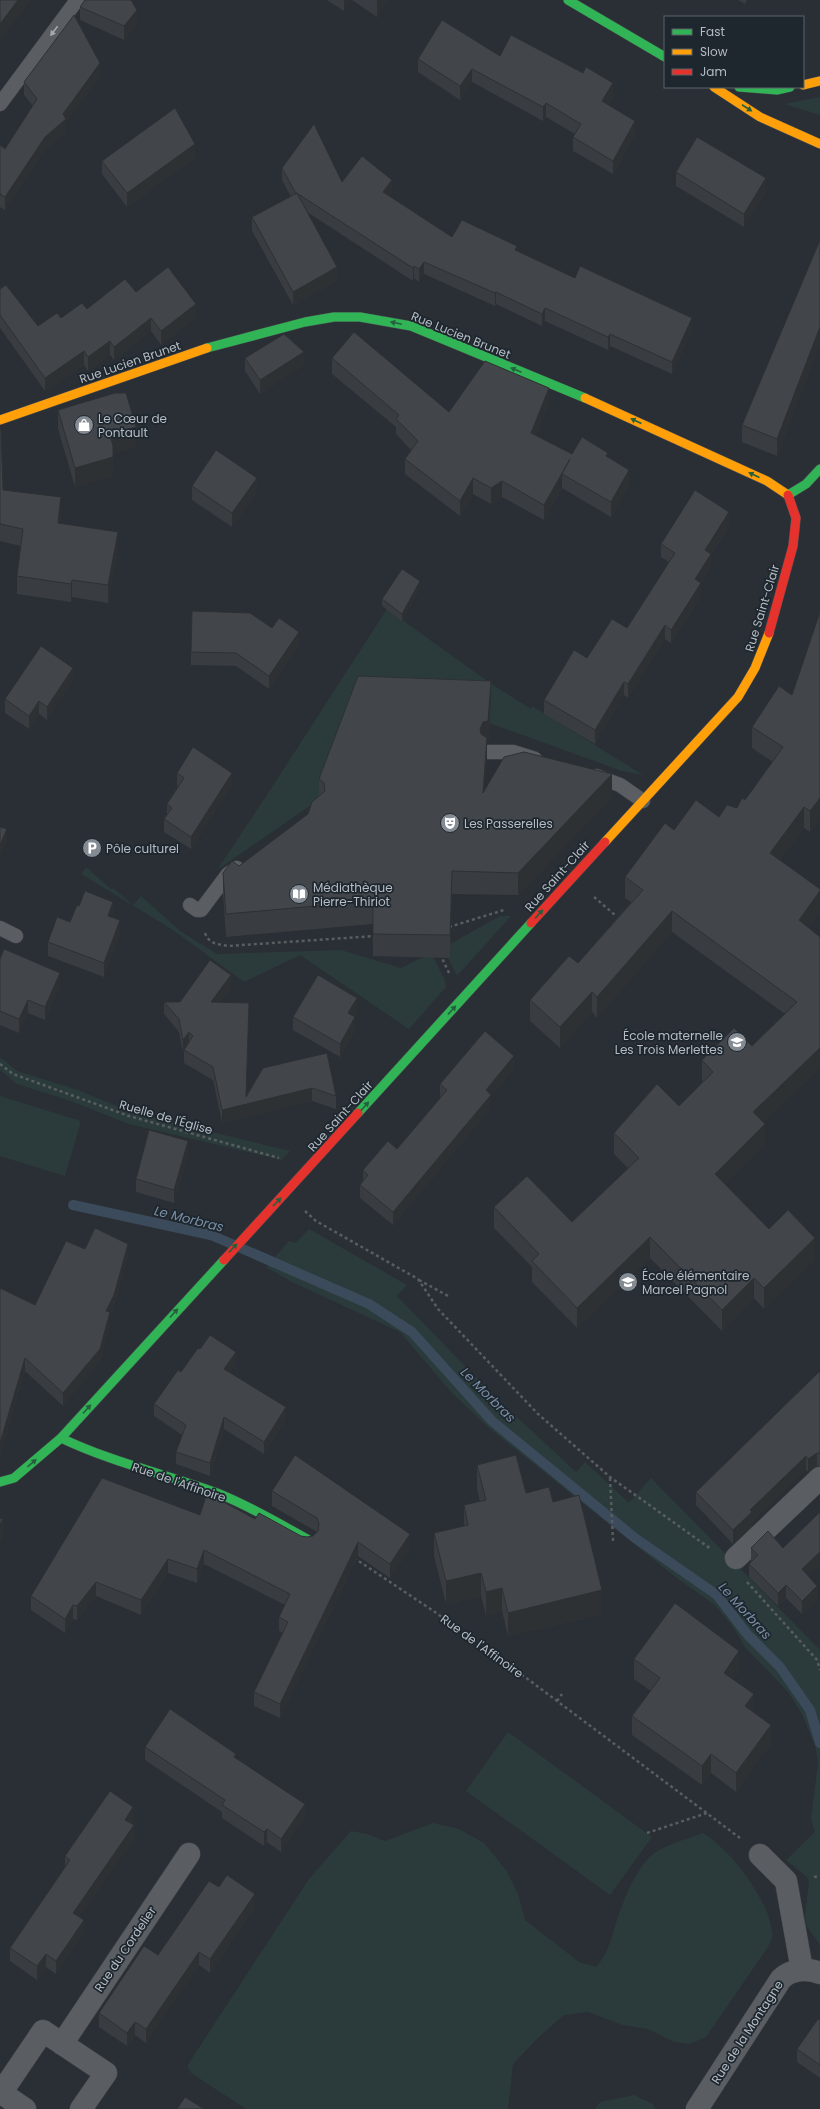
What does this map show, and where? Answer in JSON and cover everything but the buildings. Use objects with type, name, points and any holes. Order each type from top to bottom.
[{"type":"street","points":[[568,0],[664,56]]},
{"type":"street","points":[[804,85],[820,81]]},
{"type":"street","points":[[716,88],[760,117],[820,144]]},
{"type":"street","points":[[751,88],[777,90],[786,88]]},
{"type":"street","name":"Rue Lucien Brunet","points":[[1,416],[225,342],[305,322],[334,317],[360,317],[411,326],[462,347],[613,410],[767,481],[788,495]]},
{"type":"street","points":[[788,495],[800,489],[814,477],[820,469]]},
{"type":"street","name":"Rue Saint-Clair","points":[[0,1482],[14,1478],[61,1438],[738,697],[755,668],[767,640],[792,546],[796,518],[788,495]]},
{"type":"street","name":"Rue de l'Affinoire","points":[[61,1438],[83,1450],[206,1489],[246,1507],[307,1539]]},
{"type":"street","points":[[740,1568],[820,1478]]},
{"type":"street","name":"Rue du Cordelier","points":[[62,2044],[189,1854]]},
{"type":"street","points":[[760,1855],[786,1882],[810,1971]]},
{"type":"street","name":"Rue de la Montagne","points":[[697,2109],[781,1979],[788,1973],[810,1971]]},
{"type":"street","points":[[25,2109],[1,2092],[43,2031],[106,2073],[81,2109]]},
{"type":"lane","points":[[0,104],[77,0]]},
{"type":"lane","points":[[488,752],[514,752],[550,763]]},
{"type":"lane","points":[[586,774],[620,785],[643,801]]},
{"type":"lane","points":[[193,907],[201,910],[228,874],[247,860]]},
{"type":"lane","points":[[0,928],[16,936]]},
{"type":"path","points":[[593,895],[615,915]]},
{"type":"path","points":[[193,907],[206,938],[212,943],[228,946],[383,936]]},
{"type":"path","points":[[444,928],[511,908]]},
{"type":"path","points":[[437,949],[451,977]]},
{"type":"path","name":"Ruelle de l'Église","points":[[0,1064],[13,1074],[130,1116],[282,1159]]},
{"type":"path","points":[[287,1192],[316,1221],[450,1297]]},
{"type":"path","points":[[418,1280],[438,1309],[538,1414],[610,1477],[713,1551]]},
{"type":"path","points":[[610,1477],[612,1541]]},
{"type":"path","name":"Rue de l'Affinoire","points":[[350,1556],[432,1610],[557,1701],[707,1813],[760,1855]]},
{"type":"path","points":[[740,1568],[817,1660],[820,1670]]},
{"type":"path","points":[[557,1701],[562,1694]]},
{"type":"path","points":[[647,1833],[707,1813]]},
{"type":"shaded area","points":[[820,97],[820,115],[784,104]]},
{"type":"shaded area","points":[[387,609],[490,683],[531,709],[532,706],[643,775],[622,771],[489,723],[491,703],[321,798],[217,870],[274,784]]},
{"type":"shaded area","points":[[86,867],[111,889],[113,888],[133,905],[141,896],[180,931],[217,954],[341,950],[401,968],[431,953],[445,980],[446,987],[409,1029],[300,955],[244,982],[173,930],[81,874]]},
{"type":"shaded area","points":[[500,916],[511,916],[457,976],[443,948]]},
{"type":"shaded area","points":[[0,1057],[17,1071],[78,1090],[131,1112],[290,1151],[281,1160],[129,1124],[68,1100],[17,1084],[0,1070]]},
{"type":"shaded area","points":[[0,1096],[81,1121],[65,1176],[0,1156]]},
{"type":"shaded area","points":[[309,1229],[407,1285],[397,1296],[490,1392],[576,1472],[585,1462],[629,1503],[651,1478],[820,1650],[820,1945],[806,1925],[805,1915],[809,1883],[807,1877],[786,1860],[815,1832],[811,1820],[818,1762],[815,1746],[802,1714],[788,1692],[745,1647],[733,1627],[715,1605],[674,1576],[489,1428],[451,1392],[400,1332],[292,1282],[266,1267],[289,1241],[296,1243]]},
{"type":"shaded area","points":[[508,1732],[652,1837],[610,1895],[466,1791]]},
{"type":"shaded area","points":[[433,1823],[459,1829],[484,1843],[506,1870],[518,1894],[525,1920],[579,1962],[596,1967],[604,1956],[626,1895],[635,1876],[646,1861],[662,1848],[703,1833],[730,1856],[753,1886],[766,1909],[773,1936],[768,1947],[706,2037],[690,2044],[674,2042],[648,2029],[623,2025],[588,2012],[564,2015],[540,2036],[513,2064],[508,2109],[246,2109],[191,2073],[187,2066],[309,1879],[351,1831],[367,1834],[385,1841]]},
{"type":"shaded area","points":[[634,2095],[653,2104],[655,2109],[595,2109],[600,2102]]},
{"type":"waterway","name":"Le Morbras","points":[[73,1205],[211,1235],[369,1304],[412,1332],[492,1421],[635,1538],[717,1595],[747,1634],[780,1667],[810,1710],[820,1743]]},
{"type":"traffic: fast","points":[[568,0],[664,56]]},
{"type":"traffic: fast","points":[[752,88],[777,90],[786,88]]},
{"type":"traffic: fast","points":[[207,348],[305,322],[334,317],[360,317],[411,326],[585,398]]},
{"type":"traffic: fast","points":[[788,495],[806,484],[820,469]]},
{"type":"traffic: fast","points":[[358,1113],[531,923]]},
{"type":"traffic: fast","points":[[0,1482],[14,1478],[61,1438],[224,1260]]},
{"type":"traffic: fast","points":[[61,1438],[99,1454],[217,1493],[251,1509],[307,1539]]},
{"type":"traffic: slow","points":[[804,85],[820,81]]},
{"type":"traffic: slow","points":[[716,88],[760,117],[820,144]]},
{"type":"traffic: slow","points":[[0,420],[207,348]]},
{"type":"traffic: slow","points":[[585,398],[767,481],[788,495]]},
{"type":"traffic: slow","points":[[605,842],[738,697],[755,668],[769,633]]},
{"type":"traffic: jam","points":[[769,633],[793,546],[796,518],[788,495]]},
{"type":"traffic: jam","points":[[531,923],[605,842]]},
{"type":"traffic: jam","points":[[224,1260],[358,1113]]},
{"type":"place","name":"Le Cœur de Pontault","points":[[84,425]]},
{"type":"place","name":"Les Passerelles","points":[[450,823]]},
{"type":"place","name":"Pôle culturel","points":[[92,848]]},
{"type":"place","name":"Médiathèque Pierre-Thiriot","points":[[299,894]]},
{"type":"place","name":"École maternelle Les Trois Merlettes","points":[[737,1042]]},
{"type":"place","name":"École élémentaire Marcel Pagnol","points":[[628,1282]]}]
